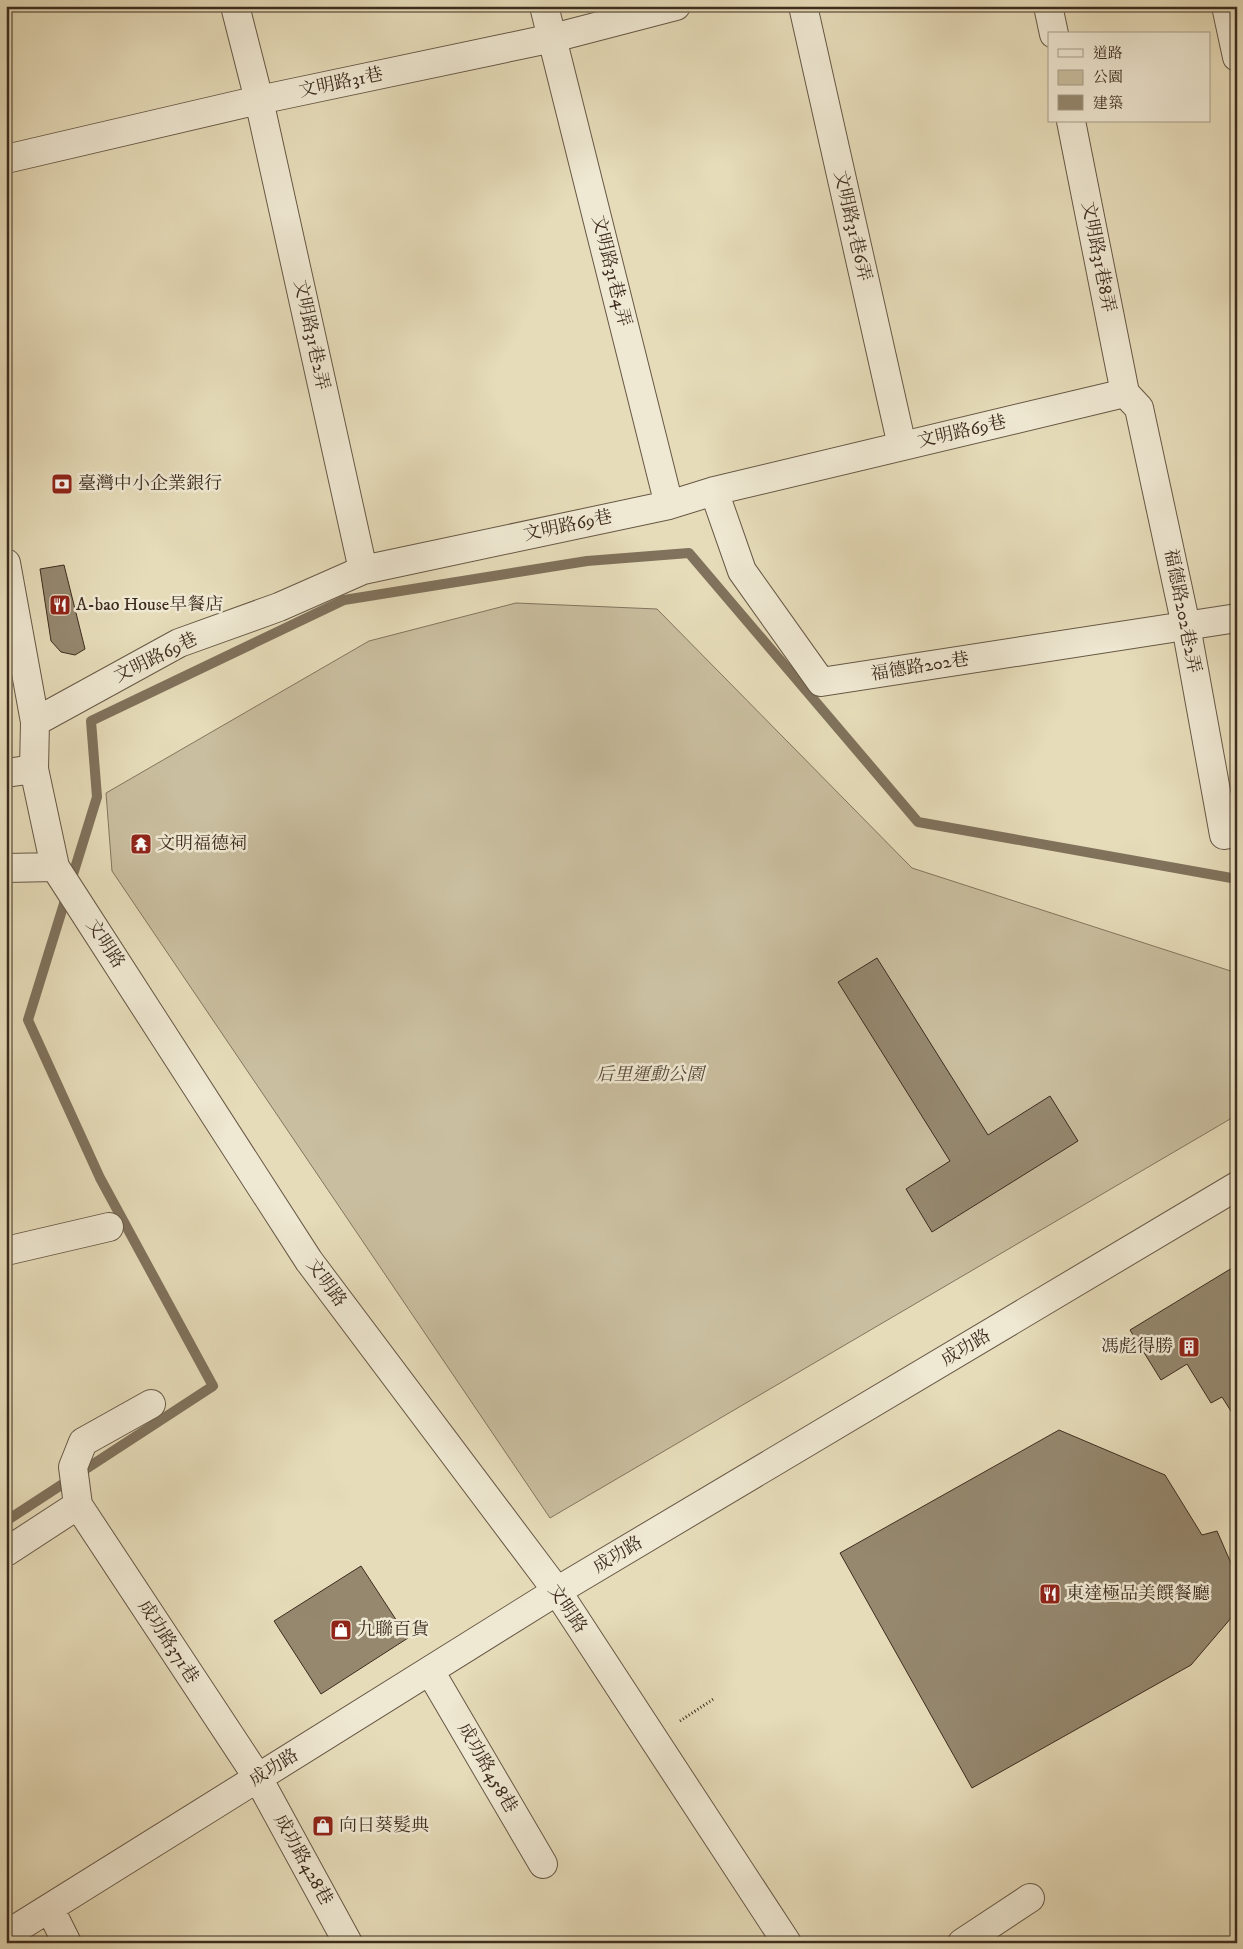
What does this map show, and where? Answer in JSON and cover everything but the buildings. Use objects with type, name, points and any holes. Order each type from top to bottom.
[{"type":"street","name":"文明路31巷2弄","points":[[235,6],[259,100],[363,570]]},
{"type":"street","name":"文明路31巷4弄","points":[[544,6],[669,505]]},
{"type":"street","name":"文明路31巷","points":[[6,160],[259,100],[553,38],[676,6]]},
{"type":"street","name":"文明路31巷6弄","points":[[803,6],[902,446]]},
{"type":"street","points":[[1048,6],[1054,32]]},
{"type":"street","points":[[1226,6],[1237,57]]},
{"type":"street","name":"文明路31巷8弄","points":[[1071,122],[1125,393]]},
{"type":"street","name":"文明路69巷","points":[[35,722],[179,643],[279,607],[363,570],[669,505],[714,491],[1125,393]]},
{"type":"street","name":"福德路202巷2弄","points":[[1125,393],[1139,408],[1230,834]]},
{"type":"street","name":"福德路202巷","points":[[714,491],[742,571],[820,682],[1237,618]]},
{"type":"street","name":"文明路","points":[[7,568],[35,722],[34,769],[55,867],[309,1261],[557,1591],[787,1943]]},
{"type":"street","points":[[6,773],[34,769]]},
{"type":"street","points":[[6,868],[55,867]]},
{"type":"street","name":"成功路","points":[[6,1935],[557,1591],[1237,1186]]},
{"type":"street","points":[[6,1251],[108,1228]]},
{"type":"street","points":[[6,1552],[78,1506],[73,1468],[82,1442],[151,1404]]},
{"type":"street","name":"成功路371巷","points":[[78,1506],[258,1778]]},
{"type":"street","name":"成功路458巷","points":[[430,1672],[543,1864]]},
{"type":"street","name":"成功路428巷","points":[[258,1778],[348,1943]]},
{"type":"street","points":[[962,1943],[1030,1898]]},
{"type":"street","points":[[50,1909],[67,1943]]},
{"type":"path","points":[[653,1740],[715,1698]]},
{"type":"green space","name":"后里運動公園","points":[[516,603],[657,609],[912,868],[1237,973],[1237,1115],[550,1518],[112,871],[106,793],[369,641]]},
{"type":"waterway","points":[[6,1521],[213,1386],[100,1178],[28,1020],[97,797],[91,721],[344,600],[587,561],[689,553],[918,822],[1237,879]]},
{"type":"place","name":"臺灣中小企業銀行","points":[[62,484]]},
{"type":"place","name":"A-bao House早餐店","points":[[60,605]]},
{"type":"place","name":"文明福德祠","points":[[141,844]]},
{"type":"place","name":"馮彪得勝","points":[[1189,1347]]},
{"type":"place","name":"東達極品美饌餐廳","points":[[1050,1594]]},
{"type":"place","name":"九聯百貨","points":[[341,1630]]},
{"type":"place","name":"向日葵髮典","points":[[323,1826]]}]
